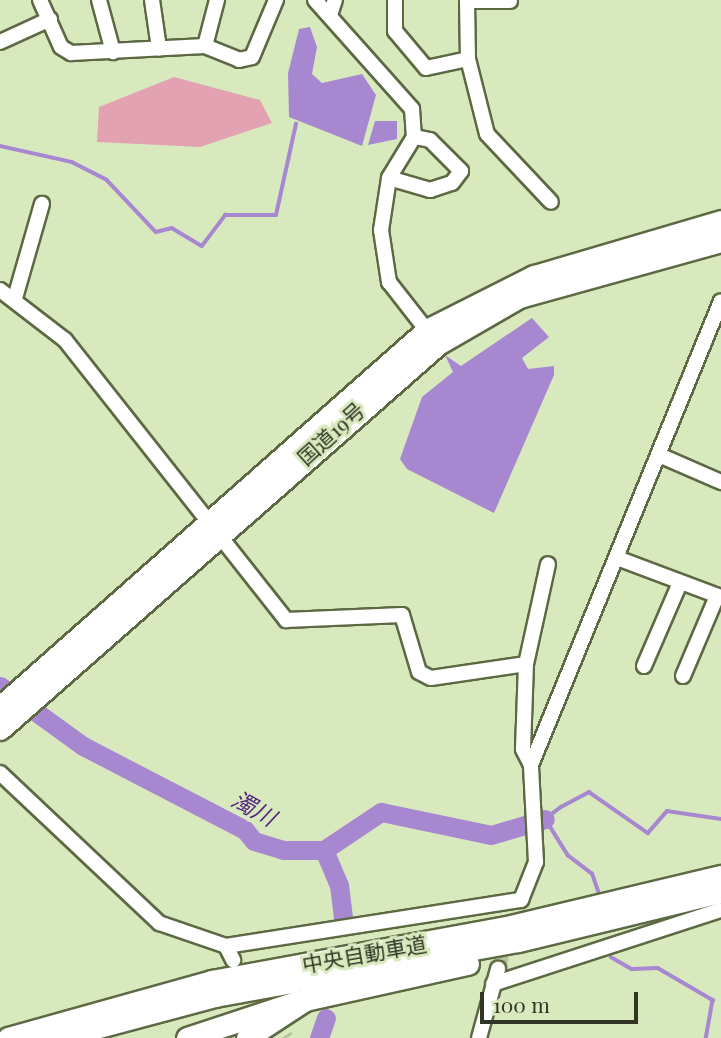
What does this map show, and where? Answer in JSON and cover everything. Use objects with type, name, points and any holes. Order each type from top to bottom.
[{"type":"highway","name":"国道19号","points":[[0,729],[39,685],[215,525],[432,337],[534,276],[721,221]]},
{"type":"highway","name":"国道19号","points":[[432,337],[519,297],[721,241]]},
{"type":"highway","name":"国道19号","points":[[0,707],[39,685]]},
{"type":"highway","name":"中央自動車道","points":[[8,1038],[138,998],[502,928],[721,876]]},
{"type":"highway","name":"中央自動車道","points":[[58,1038],[215,996],[518,941],[721,892]]},
{"type":"highway","points":[[187,1038],[266,1007],[577,937],[682,903]]},
{"type":"highway","points":[[247,1038],[305,1000]]},
{"type":"street","points":[[40,0],[61,47],[71,53],[205,46],[239,60],[252,57],[276,0]]},
{"type":"street","points":[[99,0],[113,52]]},
{"type":"street","points":[[152,0],[159,48]]},
{"type":"street","points":[[205,46],[217,0]]},
{"type":"street","points":[[315,0],[405,96],[414,137],[389,178],[381,230],[389,282],[432,337]]},
{"type":"street","points":[[330,15],[335,0]]},
{"type":"street","points":[[395,0],[395,31],[426,68],[468,59]]},
{"type":"street","points":[[510,1],[467,1],[468,59],[487,134],[551,202]]},
{"type":"street","points":[[0,42],[50,19]]},
{"type":"street","points":[[389,178],[430,190],[452,183],[461,171],[430,140],[414,137]]},
{"type":"street","points":[[15,298],[42,204]]},
{"type":"street","points":[[0,290],[15,298],[65,340],[215,525],[286,620],[402,615],[419,672],[431,678],[526,664]]},
{"type":"street","points":[[531,765],[721,302]]},
{"type":"street","points":[[659,455],[721,482]]},
{"type":"street","points":[[617,558],[719,596],[683,676]]},
{"type":"street","points":[[0,773],[159,923],[229,953],[521,900],[534,878],[531,765],[523,749],[526,664],[548,564]]},
{"type":"street","points":[[644,666],[680,583]]},
{"type":"street","points":[[493,984],[721,910]]},
{"type":"street","points":[[479,1038],[498,969]]},
{"type":"shaded area","points":[[310,27],[317,47],[312,74],[322,83],[362,74],[376,95],[362,146],[289,117],[288,73],[299,29]]},
{"type":"shaded area","points":[[174,77],[260,100],[272,123],[200,147],[97,142],[99,107]]},
{"type":"shaded area","points":[[375,121],[397,121],[397,139],[368,145]]},
{"type":"shaded area","points":[[532,318],[549,337],[522,358],[528,369],[554,366],[554,375],[494,513],[407,469],[400,459],[422,397],[453,372],[445,355],[461,366]]},
{"type":"waterway","points":[[0,146],[72,162],[107,180],[156,232],[172,228],[202,246],[225,215],[276,215],[296,124]]},
{"type":"waterway","name":"濁川","points":[[0,686],[83,746],[245,830],[254,841],[283,850],[324,850],[381,812],[491,835],[545,819]]},
{"type":"waterway","points":[[599,894],[592,874],[568,856],[545,819],[561,807],[589,792],[648,833],[667,811],[721,819]]},
{"type":"waterway","points":[[324,850],[339,885],[344,924]]},
{"type":"waterway","points":[[611,957],[632,969],[658,968],[713,1000],[706,1038]]},
{"type":"waterway","points":[[319,1038],[326,1018]]},
{"type":"tunnel","points":[[498,969],[521,900]]},
{"type":"tunnel","points":[[249,984],[287,1038]]}]
